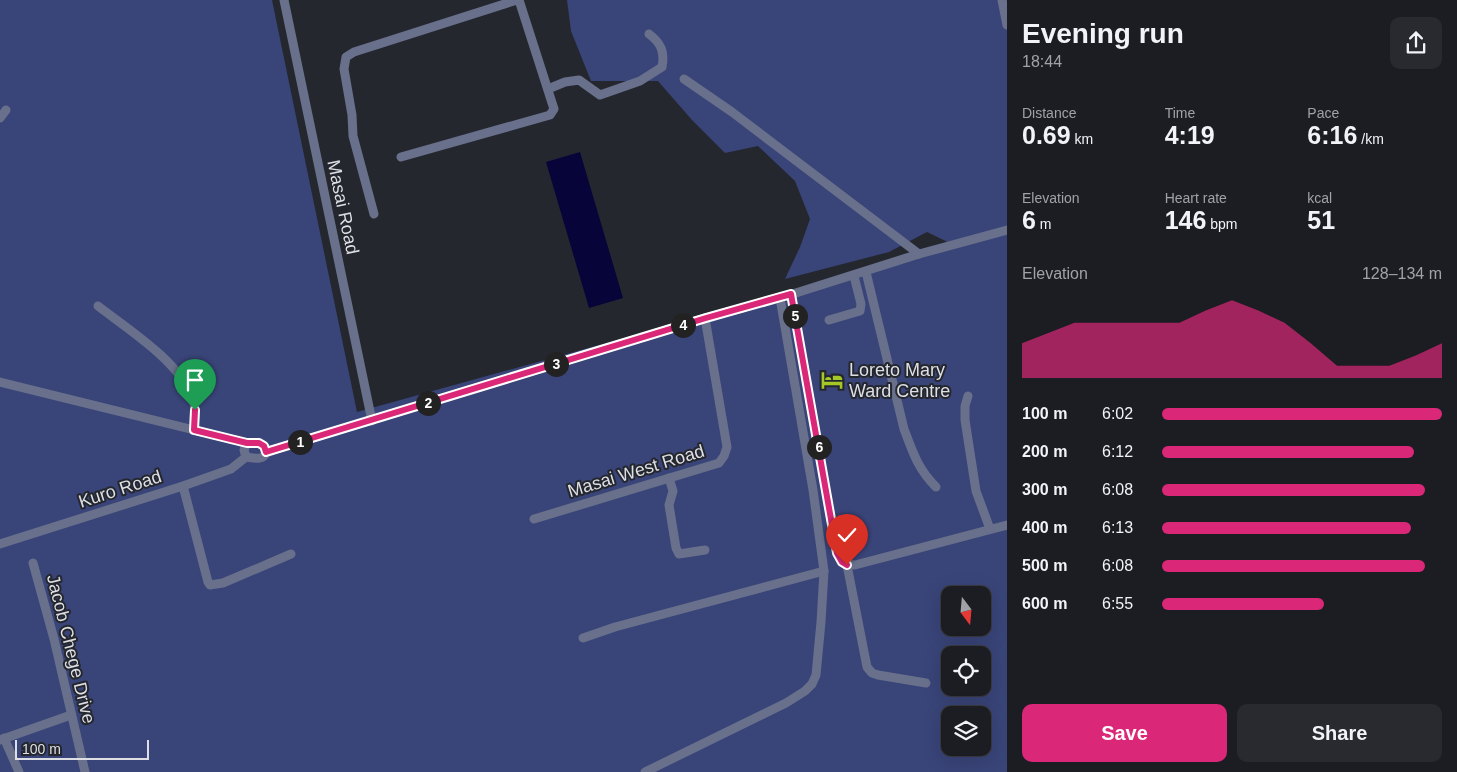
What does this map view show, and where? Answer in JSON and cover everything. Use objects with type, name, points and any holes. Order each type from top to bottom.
[{"type":"street","name":"Masai Road","points":[[284,0],[372,421]]},
{"type":"street","points":[[374,214],[352,136],[352,115],[344,69],[346,57],[354,52],[518,0],[554,109],[550,115],[401,157]]},
{"type":"street","points":[[1002,0],[1007,25]]},
{"type":"street","points":[[548,90],[565,82],[579,80],[600,95],[640,81],[662,67],[664,55],[658,40],[649,34]]},
{"type":"street","points":[[684,79],[732,112],[919,254]]},
{"type":"street","points":[[247,443],[244,450],[246,457],[261,458],[265,456],[266,452],[706,318],[854,276],[919,254],[1007,230]]},
{"type":"street","points":[[866,272],[904,429],[923,474],[936,487]]},
{"type":"street","points":[[829,320],[860,311],[861,304],[854,276]]},
{"type":"street","points":[[791,294],[837,553],[842,562],[847,565],[864,563],[1007,526]]},
{"type":"street","points":[[644,772],[786,703],[805,691],[816,675],[824,572],[813,490],[780,298]]},
{"type":"street","points":[[98,306],[168,362],[184,381],[192,396],[195,410],[194,430]]},
{"type":"street","name":"Masai West Road","points":[[534,519],[719,463],[727,447],[706,318]]},
{"type":"street","points":[[0,382],[247,443],[259,443],[264,446],[266,452]]},
{"type":"street","points":[[968,396],[965,406],[965,420],[976,491],[990,530]]},
{"type":"street","name":"Kuro Road","points":[[0,544],[183,486],[231,469],[246,457]]},
{"type":"street","points":[[669,478],[673,491],[669,506],[676,548],[679,554],[705,550]]},
{"type":"street","points":[[183,486],[198,548],[210,585],[223,583],[291,554]]},
{"type":"street","name":"Jacob Chege Drive","points":[[33,563],[54,639],[84,772]]},
{"type":"street","points":[[847,565],[867,667],[872,673],[878,675],[926,683]]},
{"type":"street","points":[[584,638],[824,572]]},
{"type":"street","points":[[19,772],[2,739],[71,715]]},
{"type":"shaded area","points":[[0,0],[272,0],[357,412],[956,246],[927,232],[889,252],[785,279],[800,247],[810,219],[795,181],[758,146],[725,153],[692,120],[658,81],[591,81],[571,31],[567,0],[1007,0],[1007,772],[0,772]]},
{"type":"shaded area","points":[[580,152],[623,298],[589,308],[546,162]]},
{"type":"place","name":"Loreto Mary Ward Centre","points":[[832,380]]},
{"type":"route","points":[[195,410],[194,430],[247,443],[259,443],[264,446],[266,452],[706,318],[791,294],[837,553],[842,562],[847,565]]}]
